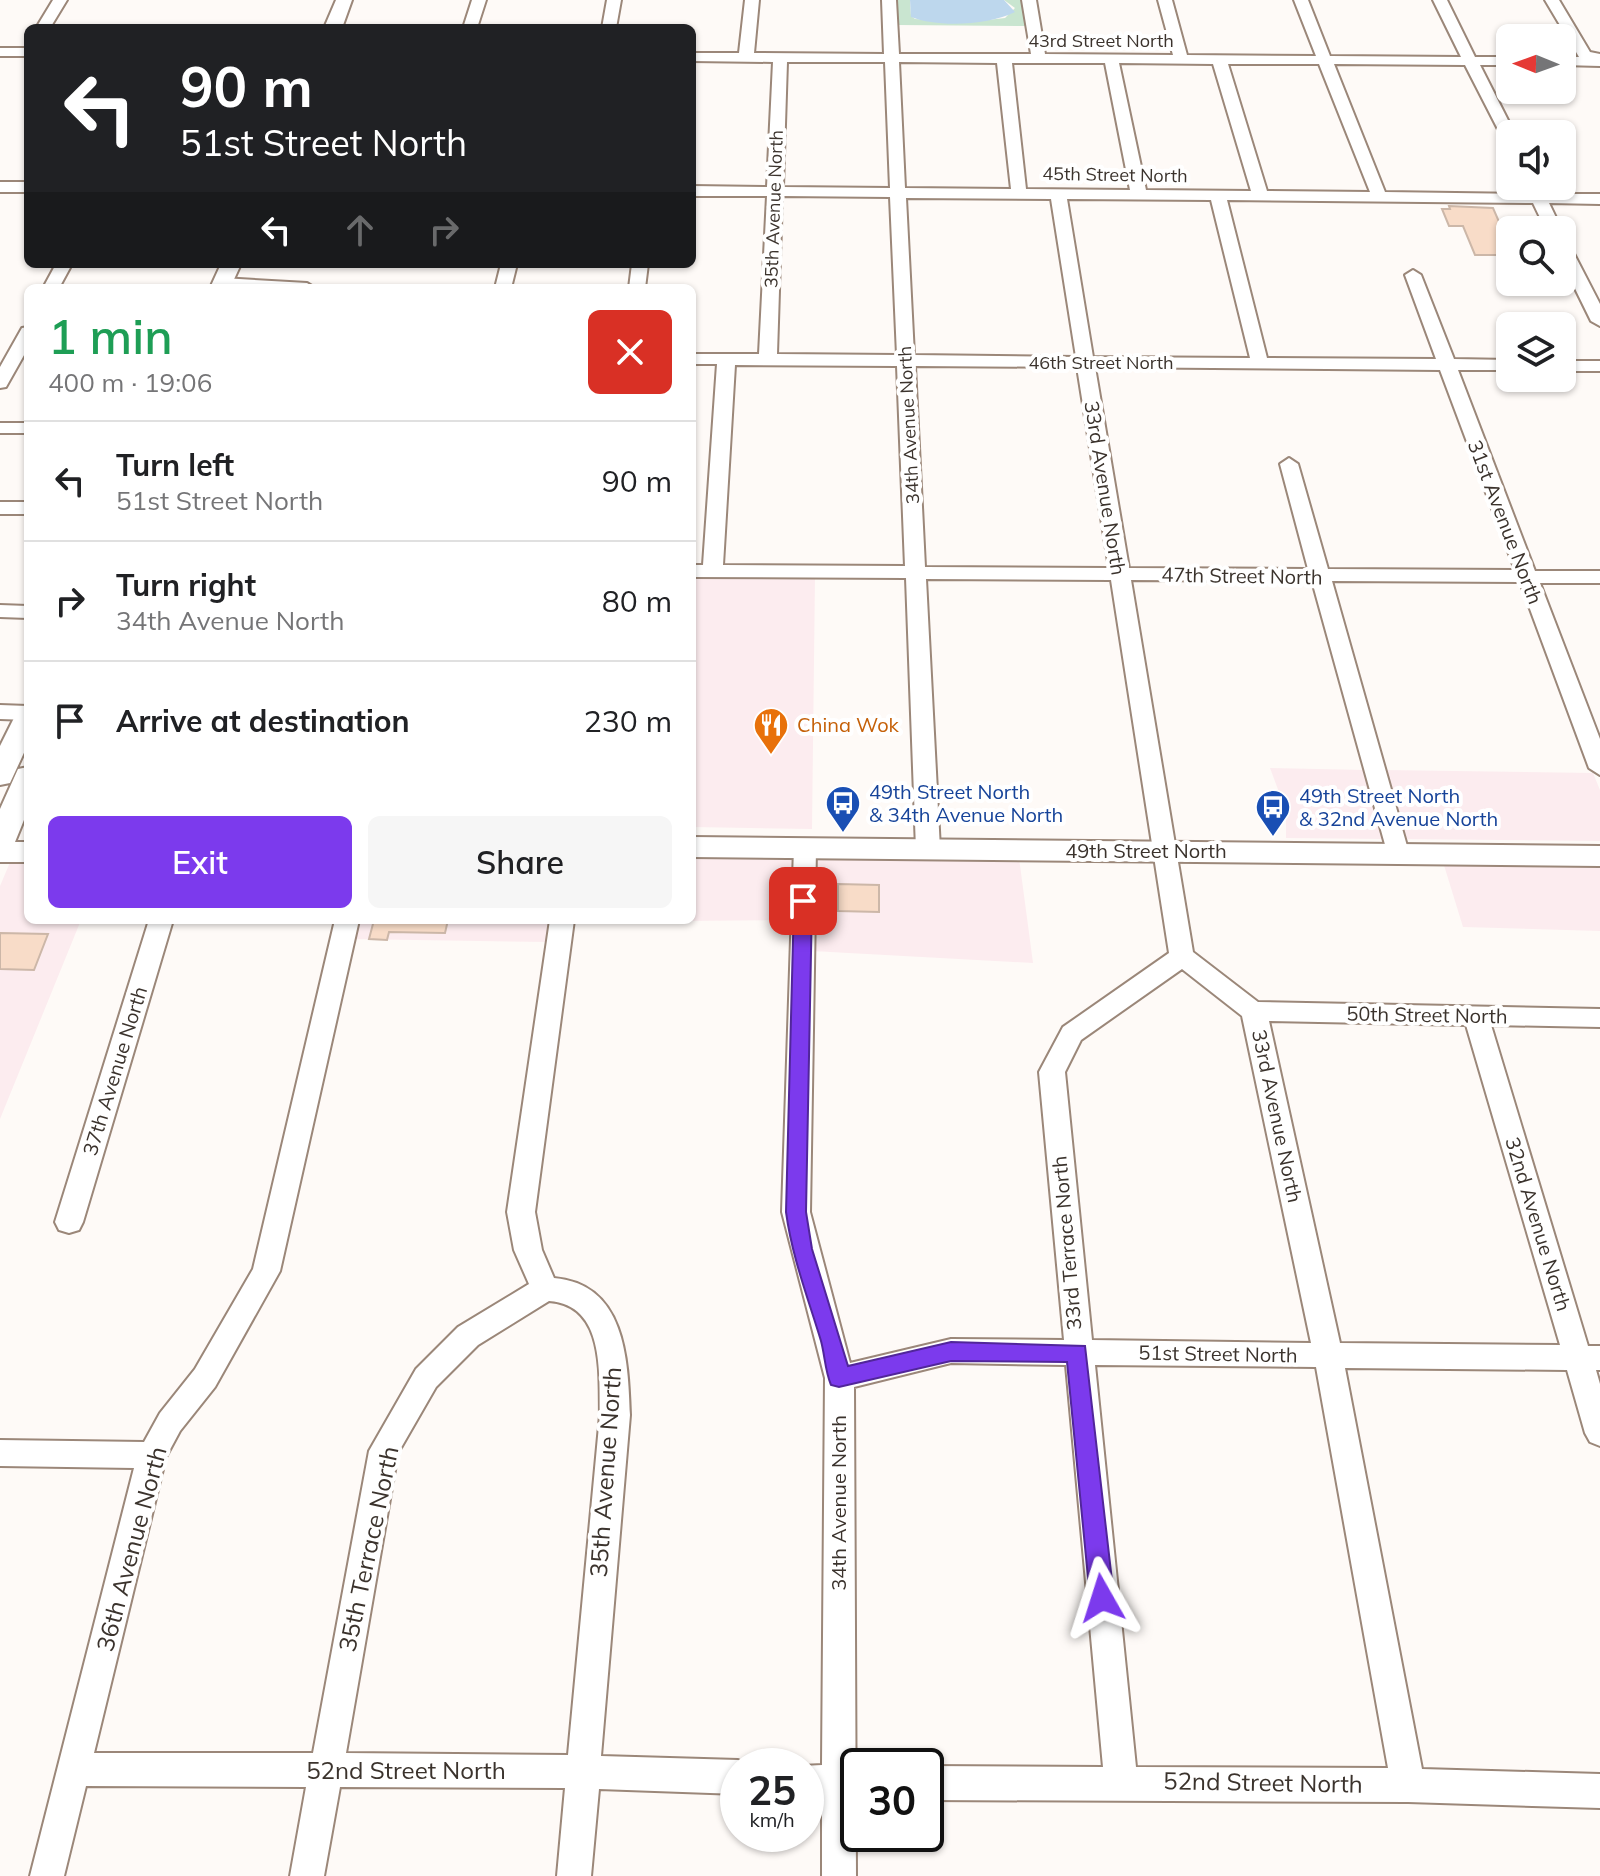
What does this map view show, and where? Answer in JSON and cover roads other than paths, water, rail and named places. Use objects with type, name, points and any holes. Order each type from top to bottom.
[{"type":"main road","points":[[335,24],[344,0]]},
{"type":"main road","points":[[0,776],[24,723]]},
{"type":"main road","points":[[24,787],[7,836],[24,849]]},
{"type":"main road","name":"49th Street North","points":[[696,847],[1600,856]]},
{"type":"street","points":[[45,24],[60,0]]},
{"type":"street","points":[[471,24],[479,0]]},
{"type":"street","points":[[610,24],[614,0]]},
{"type":"street","points":[[746,58],[752,0]]},
{"type":"street","name":"34th Avenue North","points":[[889,0],[928,849]]},
{"type":"street","points":[[1029,0],[1039,58]]},
{"type":"street","points":[[1165,0],[1181,59]]},
{"type":"street","points":[[1301,0],[1379,196]]},
{"type":"street","points":[[1440,0],[1500,120]]},
{"type":"street","points":[[1552,0],[1585,55],[1600,60]]},
{"type":"street","points":[[0,52],[24,52]]},
{"type":"street","name":"43rd Street North","points":[[696,57],[1496,61]]},
{"type":"street","name":"35th Avenue North","points":[[768,360],[780,58]]},
{"type":"street","points":[[1004,58],[1019,193]]},
{"type":"street","points":[[1111,59],[1139,195]]},
{"type":"street","points":[[1219,59],[1260,195]]},
{"type":"street","points":[[1576,61],[1600,60]]},
{"type":"street","points":[[0,187],[24,187]]},
{"type":"street","name":"45th Street North","points":[[696,191],[1218,197],[1496,193]]},
{"type":"street","name":"33rd Avenue North","points":[[1058,195],[1182,956],[1253,1011],[1262,1038],[1328,1355],[1408,1785]]},
{"type":"street","name":"45th Street North","points":[[1576,196],[1600,199]]},
{"type":"street","points":[[1218,197],[1260,364]]},
{"type":"street","points":[[1576,274],[1600,321]]},
{"type":"street","name":"31st Avenue North","points":[[1413,275],[1600,768]]},
{"type":"street","points":[[225,278],[274,284]]},
{"type":"street","points":[[0,383],[15,354]]},
{"type":"street","name":"46th Street North","points":[[696,359],[1496,365]]},
{"type":"street","points":[[702,571],[726,360]]},
{"type":"street","points":[[1576,366],[1600,366]]},
{"type":"street","points":[[0,428],[24,428]]},
{"type":"street","points":[[1289,464],[1397,853]]},
{"type":"street","points":[[0,508],[24,508]]},
{"type":"street","name":"47th Street North","points":[[702,571],[1600,577]]},
{"type":"street","points":[[0,611],[24,612]]},
{"type":"street","points":[[0,712],[24,714]]},
{"type":"street","name":"34th Avenue North","points":[[805,848],[796,1212],[801,1249],[832,1344],[839,1378],[848,1748]]},
{"type":"street","name":"37th Avenue North","points":[[69,1222],[160,924]]},
{"type":"street","name":"36th Avenue North","points":[[47,1876],[152,1455],[170,1422],[205,1378],[266,1271],[346,924]]},
{"type":"street","points":[[545,1289],[528,1250],[521,1212],[561,924]]},
{"type":"street","name":"33rd Terrace North","points":[[1121,1781],[1052,1072],[1072,1034],[1182,956]]},
{"type":"street","name":"50th Street North","points":[[1253,1011],[1600,1018]]},
{"type":"street","name":"32nd Avenue North","points":[[1476,1016],[1589,1358],[1600,1433]]},
{"type":"street","name":"35th Avenue North","points":[[545,1289],[578,1294],[594,1309],[614,1354],[615,1415],[574,1876]]},
{"type":"street","name":"35th Terrace North","points":[[307,1876],[384,1451],[426,1378],[468,1336],[545,1289]]},
{"type":"street","name":"51st Street North","points":[[839,1378],[951,1351],[1589,1358]]},
{"type":"street","points":[[0,1453],[152,1455]]},
{"type":"street","name":"52nd Street North","points":[[75,1769],[325,1772],[583,1770],[720,1776]]},
{"type":"street","name":"52nd Street North","points":[[944,1783],[1121,1781],[1600,1791]]},
{"type":"street","name":"34th Avenue North","points":[[839,1876],[842,1852]]},
{"type":"water","points":[[910,0],[1004,0],[1015,12],[978,22],[935,23],[911,17]]},
{"type":"place","name":"China Wok","points":[[771,756]]},
{"type":"place","name":"49th Street North & 34th Avenue North","points":[[843,834]]},
{"type":"place","name":"49th Street North & 32nd Avenue North","points":[[1273,838]]}]
